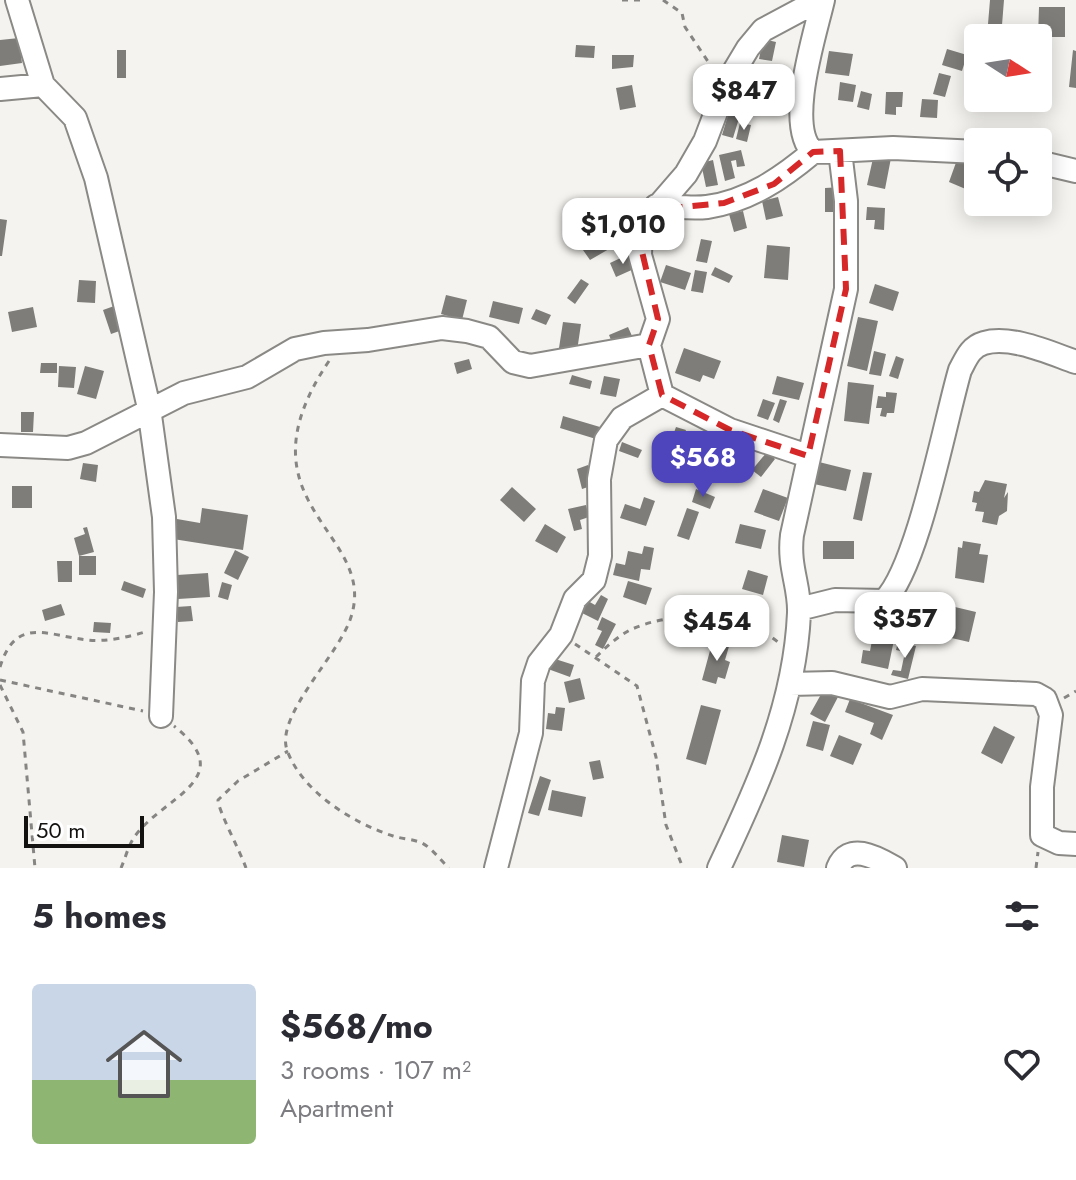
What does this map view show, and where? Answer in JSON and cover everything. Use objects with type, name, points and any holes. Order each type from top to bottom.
[{"type":"street","points":[[17,0],[43,85],[75,118],[88,152],[108,224],[119,287],[149,408],[164,517],[161,716]]},
{"type":"street","points":[[808,456],[730,430],[662,395],[649,345],[658,319],[643,270],[639,239],[641,226],[686,174],[705,141],[727,83],[763,30],[821,0]]},
{"type":"street","points":[[813,152],[802,136],[801,119],[807,67],[821,0]]},
{"type":"street","points":[[0,89],[43,85]]},
{"type":"street","points":[[656,206],[707,207],[724,203],[774,184],[813,152],[893,148],[964,151]]},
{"type":"street","points":[[719,868],[766,768],[790,684],[799,609],[789,560],[808,456],[846,289],[846,201],[840,151]]},
{"type":"street","points":[[1052,165],[1076,171]]},
{"type":"street","points":[[0,445],[68,448],[86,443],[149,408],[184,393],[247,377],[295,349],[342,341],[442,328],[467,331],[489,337],[513,362],[530,366],[649,345]]},
{"type":"street","points":[[799,609],[835,600],[884,601],[890,596],[908,559],[960,370],[969,351],[984,343],[1008,343],[1076,362]]},
{"type":"street","points":[[496,868],[531,733],[533,681],[545,652],[561,635],[575,599],[594,580],[600,556],[599,479],[606,440],[622,418],[662,395]]},
{"type":"street","points":[[790,684],[832,683],[890,697],[922,689],[1029,694],[1045,699],[1051,715],[1042,787],[1042,835],[1059,843],[1076,844]]},
{"type":"street","points":[[838,868],[851,854],[865,852],[895,868]]},
{"type":"path","points":[[622,0],[646,0]]},
{"type":"path","points":[[663,0],[682,13],[685,27],[702,57],[727,83]]},
{"type":"path","points":[[342,341],[311,387],[294,441],[293,458],[307,501],[342,555],[354,584],[355,605],[345,636],[303,693],[285,737],[288,751],[319,794],[362,825],[423,844],[449,868]]},
{"type":"path","points":[[596,657],[615,640],[641,626],[705,616],[757,630],[794,656]]},
{"type":"path","points":[[0,667],[8,646],[31,632],[46,631],[91,640],[133,636],[164,627]]},
{"type":"path","points":[[561,635],[640,691],[641,711],[656,757],[666,825],[683,868]]},
{"type":"path","points":[[0,682],[161,716],[193,741],[202,760],[197,781],[134,838],[121,868]]},
{"type":"path","points":[[0,682],[23,732],[35,868]]},
{"type":"path","points":[[246,868],[236,839],[218,809],[218,800],[238,781],[288,751]]},
{"type":"highlighted area","points":[[840,151],[846,289],[808,456],[730,430],[662,395],[649,345],[658,319],[639,239],[652,210],[724,203],[774,184],[813,152]]},
{"type":"building","points":[[990,0],[1004,0],[1002,24],[988,24]]},
{"type":"building","points":[[1039,7],[1065,7],[1065,37],[1052,37],[1052,24],[1038,24]]},
{"type":"building","points":[[19,38],[22,63],[0,66],[0,40]]},
{"type":"building","points":[[763,39],[776,42],[772,61],[759,59]]},
{"type":"building","points":[[576,45],[595,46],[594,58],[575,57]]},
{"type":"building","points":[[947,49],[964,54],[962,71],[942,65]]},
{"type":"building","points":[[117,50],[126,50],[126,78],[117,78]]},
{"type":"building","points":[[1073,50],[1076,51],[1076,88],[1069,87]]},
{"type":"building","points":[[829,51],[853,54],[849,76],[825,73]]},
{"type":"building","points":[[612,55],[634,55],[633,67],[612,69]]},
{"type":"building","points":[[939,73],[951,76],[945,97],[933,94]]},
{"type":"building","points":[[840,82],[856,85],[853,102],[838,100]]},
{"type":"building","points":[[632,85],[636,107],[620,110],[616,88]]},
{"type":"building","points":[[861,91],[872,94],[869,110],[857,107]]},
{"type":"building","points":[[886,92],[903,92],[902,107],[896,107],[896,115],[885,114]]},
{"type":"building","points":[[922,99],[938,100],[937,118],[920,117]]},
{"type":"building","points":[[729,112],[740,115],[733,138],[722,135]]},
{"type":"building","points":[[740,123],[751,125],[747,142],[736,139]]},
{"type":"building","points":[[741,150],[745,166],[737,167],[736,160],[731,161],[735,178],[725,181],[719,155]]},
{"type":"building","points":[[874,154],[891,158],[885,189],[867,185]]},
{"type":"building","points":[[958,157],[964,159],[964,188],[949,182]]},
{"type":"building","points":[[713,160],[718,185],[706,187],[701,163]]},
{"type":"building","points":[[842,187],[842,212],[825,212],[825,188]]},
{"type":"building","points":[[778,197],[783,216],[766,220],[762,201]]},
{"type":"building","points":[[867,207],[885,208],[884,230],[874,229],[875,220],[866,220]]},
{"type":"building","points":[[743,211],[747,228],[734,232],[729,214]]},
{"type":"building","points":[[0,219],[7,220],[2,256],[0,256]]},
{"type":"building","points":[[603,238],[609,249],[590,260],[583,250]]},
{"type":"building","points":[[701,239],[712,241],[707,263],[696,261]]},
{"type":"building","points":[[767,245],[790,247],[788,280],[764,278]]},
{"type":"building","points":[[629,254],[636,268],[616,277],[610,263]]},
{"type":"building","points":[[666,265],[691,273],[685,290],[660,282]]},
{"type":"building","points":[[715,267],[733,276],[729,283],[711,275]]},
{"type":"building","points":[[695,270],[707,272],[703,293],[691,291]]},
{"type":"building","points":[[581,279],[589,284],[575,304],[567,298]]},
{"type":"building","points":[[79,280],[96,281],[95,303],[77,302]]},
{"type":"building","points":[[875,284],[899,292],[893,311],[869,303]]},
{"type":"building","points":[[446,295],[467,300],[462,320],[441,314]]},
{"type":"building","points":[[493,301],[523,308],[519,324],[489,317]]},
{"type":"building","points":[[117,305],[125,329],[111,334],[103,310]]},
{"type":"building","points":[[33,307],[37,327],[12,332],[8,312]]},
{"type":"building","points":[[536,309],[551,315],[546,325],[531,319]]},
{"type":"building","points":[[858,317],[878,321],[867,371],[847,366]]},
{"type":"building","points":[[563,322],[581,324],[577,351],[559,348]]},
{"type":"building","points":[[628,327],[632,336],[613,345],[609,335]]},
{"type":"building","points":[[684,348],[721,361],[714,379],[703,375],[700,382],[675,373]]},
{"type":"building","points":[[874,351],[886,354],[881,376],[869,374]]},
{"type":"building","points":[[896,356],[904,359],[898,379],[889,376]]},
{"type":"building","points":[[469,359],[472,369],[457,374],[454,363]]},
{"type":"building","points":[[41,363],[57,363],[57,373],[40,373]]},
{"type":"building","points":[[59,366],[76,367],[74,388],[58,387]]},
{"type":"building","points":[[85,366],[104,371],[96,399],[77,394]]},
{"type":"building","points":[[572,375],[592,381],[590,389],[569,384]]},
{"type":"building","points":[[604,376],[620,379],[616,397],[600,394]]},
{"type":"building","points":[[777,376],[804,383],[799,400],[772,394]]},
{"type":"building","points":[[848,382],[874,385],[869,424],[844,421]]},
{"type":"building","points":[[886,392],[897,393],[894,413],[887,413],[886,417],[880,416],[882,408],[876,408],[878,396],[886,397]]},
{"type":"building","points":[[763,399],[775,403],[768,420],[757,416]]},
{"type":"building","points":[[780,399],[787,401],[779,423],[773,420]]},
{"type":"building","points":[[21,412],[34,412],[33,432],[21,432]]},
{"type":"building","points":[[563,416],[600,427],[596,439],[560,428]]},
{"type":"building","points":[[676,427],[686,430],[679,450],[669,447]]},
{"type":"building","points":[[622,442],[642,450],[638,458],[619,451]]},
{"type":"building","points":[[767,452],[775,459],[761,477],[752,470]]},
{"type":"building","points":[[819,462],[851,470],[846,491],[814,484]]},
{"type":"building","points":[[83,463],[98,465],[96,482],[80,479]]},
{"type":"building","points":[[588,465],[594,485],[582,489],[577,469]]},
{"type":"building","points":[[863,472],[872,473],[862,521],[853,519]]},
{"type":"building","points":[[985,480],[1007,484],[1004,498],[1008,492],[1007,511],[999,516],[997,525],[982,522],[984,512],[975,511],[977,503],[972,502],[974,491],[979,492]]},
{"type":"building","points":[[12,486],[32,486],[32,508],[12,508]]},
{"type":"building","points":[[512,487],[536,509],[524,522],[500,500]]},
{"type":"building","points":[[696,489],[715,497],[710,509],[692,502]]},
{"type":"building","points":[[763,489],[788,498],[779,521],[754,512]]},
{"type":"building","points":[[644,497],[655,501],[646,526],[620,518],[625,504],[640,509]]},
{"type":"building","points":[[586,505],[589,517],[580,520],[582,529],[574,531],[568,509]]},
{"type":"building","points":[[202,508],[248,515],[243,550],[173,539],[177,519],[200,523]]},
{"type":"building","points":[[687,508],[699,512],[689,540],[677,536]]},
{"type":"building","points":[[545,524],[566,537],[557,553],[535,541]]},
{"type":"building","points":[[740,524],[766,530],[761,549],[735,543]]},
{"type":"building","points":[[87,527],[94,552],[79,556],[74,538],[85,534],[83,528]]},
{"type":"building","points":[[823,541],[854,541],[854,559],[823,559]]},
{"type":"building","points":[[963,541],[981,544],[979,554],[988,555],[984,583],[955,578],[958,547],[962,548]]},
{"type":"building","points":[[644,546],[654,548],[650,570],[641,569],[639,581],[613,575],[616,563],[625,565],[628,551],[642,554]]},
{"type":"building","points":[[235,550],[249,557],[238,580],[224,573]]},
{"type":"building","points":[[79,556],[96,556],[96,575],[79,575]]},
{"type":"building","points":[[57,561],[72,561],[72,582],[58,582]]},
{"type":"building","points":[[748,570],[768,576],[763,595],[742,589]]},
{"type":"building","points":[[208,573],[210,597],[178,599],[177,575]]},
{"type":"building","points":[[124,581],[146,589],[143,598],[121,590]]},
{"type":"building","points":[[628,581],[652,588],[646,605],[623,597]]},
{"type":"building","points":[[222,582],[232,585],[228,600],[218,597]]},
{"type":"building","points":[[601,595],[608,599],[598,621],[582,613],[588,601],[595,605]]},
{"type":"building","points":[[61,604],[65,615],[45,621],[42,610]]},
{"type":"building","points":[[191,606],[193,621],[178,622],[176,607]]},
{"type":"building","points":[[955,607],[976,612],[969,642],[947,637]]},
{"type":"building","points":[[602,617],[616,624],[603,649],[595,645],[602,631],[597,629]]},
{"type":"building","points":[[94,622],[111,623],[110,633],[93,632]]},
{"type":"building","points":[[873,635],[894,640],[888,669],[861,663],[863,650],[870,651]]},
{"type":"building","points":[[720,640],[730,643],[725,660],[730,662],[725,679],[718,677],[716,684],[702,680],[711,647],[717,649]]},
{"type":"building","points":[[898,642],[916,646],[908,679],[891,675],[893,670],[901,671],[905,652],[896,650]]},
{"type":"building","points":[[552,658],[574,665],[570,677],[548,669]]},
{"type":"building","points":[[580,678],[585,699],[569,703],[564,682]]},
{"type":"building","points":[[824,689],[838,697],[825,722],[810,714]]},
{"type":"building","points":[[850,699],[893,715],[882,740],[870,734],[874,723],[845,712]]},
{"type":"building","points":[[701,705],[721,710],[706,765],[686,759]]},
{"type":"building","points":[[556,707],[565,708],[562,731],[546,729],[548,713],[555,714]]},
{"type":"building","points":[[813,721],[830,725],[823,751],[806,746]]},
{"type":"building","points":[[994,726],[1015,737],[1002,764],[981,753]]},
{"type":"building","points":[[839,735],[862,744],[853,765],[830,756]]},
{"type":"building","points":[[600,760],[604,778],[593,780],[589,762]]},
{"type":"building","points":[[540,776],[551,780],[539,816],[528,813]]},
{"type":"building","points":[[552,790],[586,797],[582,817],[548,810]]},
{"type":"building","points":[[782,835],[809,840],[804,867],[777,862]]}]
